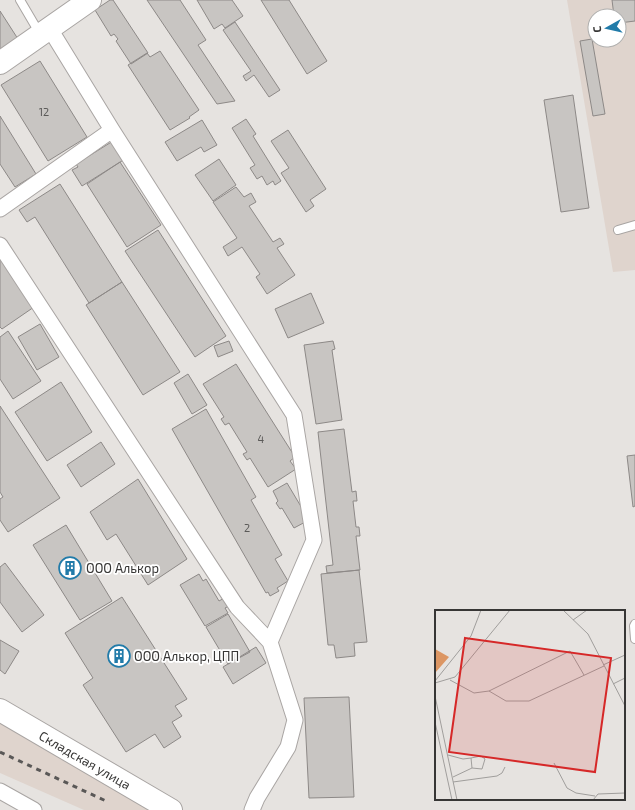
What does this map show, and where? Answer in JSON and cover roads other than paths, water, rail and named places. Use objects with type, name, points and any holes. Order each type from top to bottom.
[{"type":"street","points":[[0,63],[90,0]]},
{"type":"street","points":[[45,32],[112,130],[294,414],[314,540],[270,642]]},
{"type":"street","points":[[0,209],[112,130]]},
{"type":"street","points":[[0,245],[237,607],[270,642],[295,720],[288,747],[257,798],[252,810]]},
{"type":"street","name":"Складская улица","points":[[0,710],[171,810]]},
{"type":"street","points":[[0,791],[34,810]]},
{"type":"lane","points":[[20,0],[45,32]]},
{"type":"lane","points":[[618,230],[635,225]]},
{"type":"lane","points":[[635,624],[635,639]]},
{"type":"railway","points":[[0,752],[106,801]]},
{"type":"place","name":"ООО Алькор","points":[[70,568]]},
{"type":"place","name":"ООО Алькор, ЦПП","points":[[119,656]]}]
